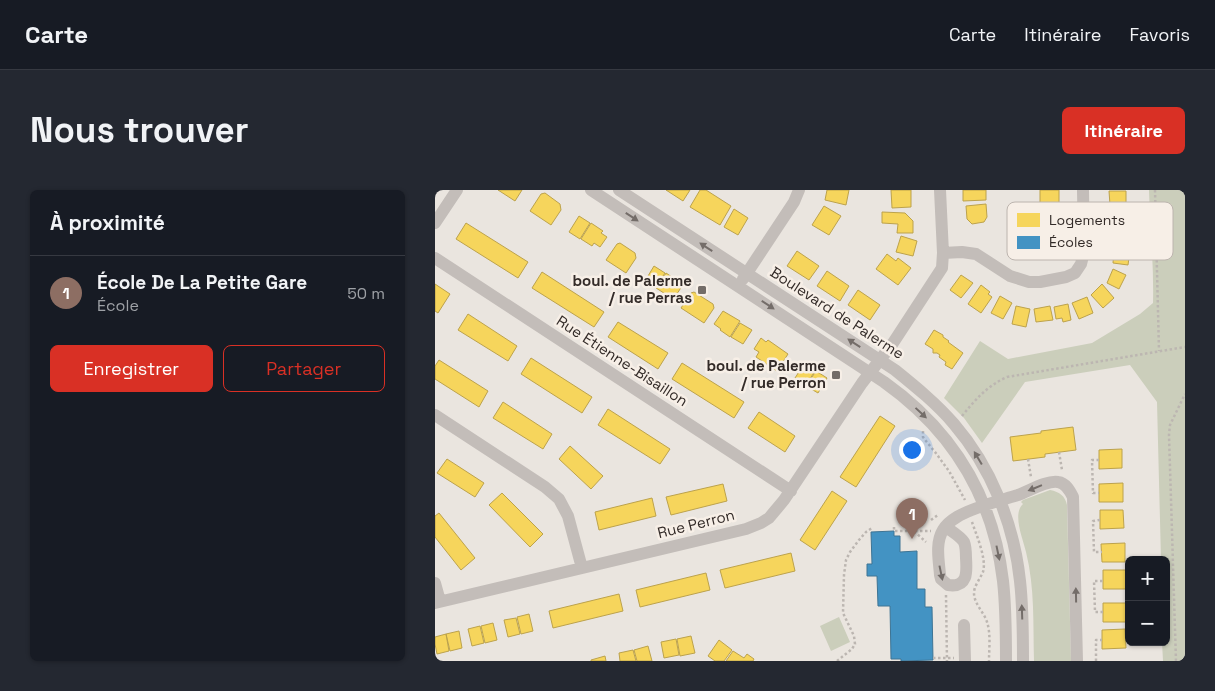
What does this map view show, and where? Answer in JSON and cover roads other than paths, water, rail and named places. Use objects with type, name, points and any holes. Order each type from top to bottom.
[{"type":"street","points":[[435,223],[457,190]]},
{"type":"street","name":"Boulevard de Palerme","points":[[591,190],[893,388],[929,420],[945,438],[963,462],[975,484],[985,506],[994,534],[1001,568],[1006,617],[1006,661]]},
{"type":"street","name":"Boulevard de Palerme","points":[[619,190],[880,360],[910,383],[953,423],[975,452],[989,477],[1008,522],[1019,569],[1023,661]]},
{"type":"street","points":[[739,286],[794,202],[799,190]]},
{"type":"street","name":"Rue Perron","points":[[435,583],[438,602],[753,526],[769,518],[791,491],[854,395],[893,343],[942,268],[940,190]]},
{"type":"street","points":[[943,253],[962,252],[976,254],[1010,276],[1029,282],[1040,282],[1071,275],[1079,269],[1083,260]]},
{"type":"street","name":"Rue Étienne-Bisaillon","points":[[435,258],[791,491]]},
{"type":"street","points":[[435,415],[545,487],[559,499],[568,516],[582,568]]},
{"type":"street","points":[[945,526],[969,511],[1053,482],[1063,484],[1071,492],[1073,498],[1077,661]]},
{"type":"street","points":[[964,624],[965,661]]},
{"type":"place","name":"boul. de Palerme / rue Perras","points":[[702,290]]},
{"type":"place","name":"boul. de Palerme / rue Perron","points":[[836,375]]},
{"type":"place","name":"École De La Petite Gare","points":[[912,539]]}]
